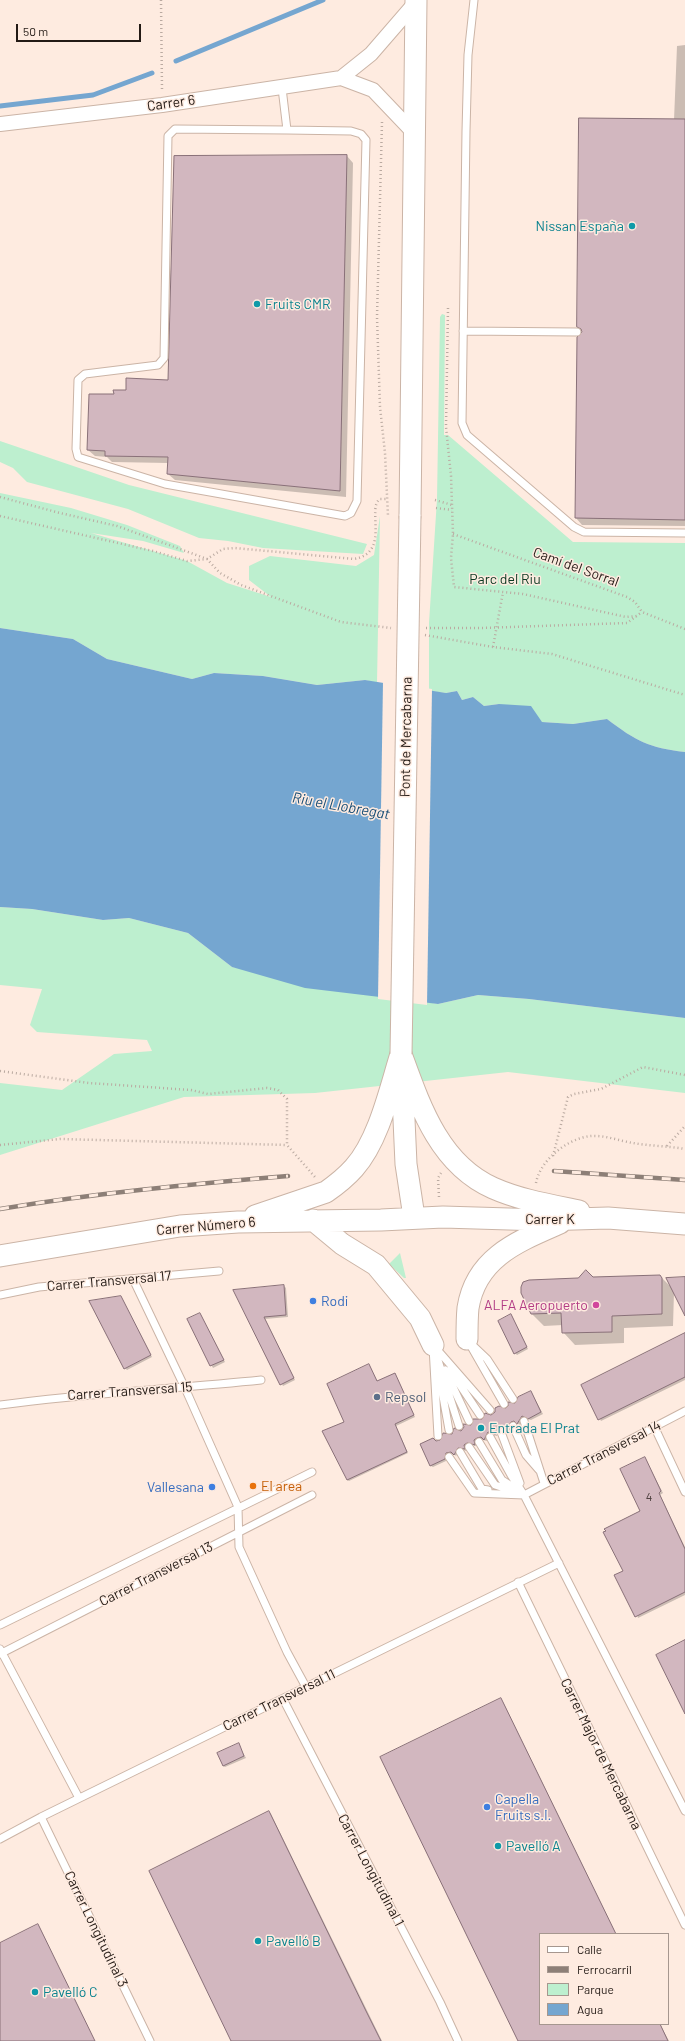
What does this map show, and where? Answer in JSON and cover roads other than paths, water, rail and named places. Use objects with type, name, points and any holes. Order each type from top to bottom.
[{"type":"main road","name":"Pont de Mercabarna","points":[[401,1054],[410,516],[416,1]]},
{"type":"main road","points":[[238,1222],[326,1192],[354,1168],[368,1147],[385,1104],[401,1054]]},
{"type":"main road","points":[[401,1054],[424,1114],[440,1143],[466,1171],[493,1188],[533,1201],[608,1218]]},
{"type":"main road","points":[[401,1054],[406,1164],[414,1217]]},
{"type":"main road","name":"Carrer K","points":[[414,1217],[568,1220],[608,1218],[685,1224]]},
{"type":"main road","name":"Carrer Número 6","points":[[0,1256],[180,1226],[238,1222],[381,1220],[414,1217]]},
{"type":"main road","points":[[313,1220],[342,1244],[376,1265],[420,1318],[433,1344]]},
{"type":"main road","points":[[467,1339],[468,1308],[473,1291],[482,1273],[492,1261],[501,1252],[518,1242],[568,1220]]},
{"type":"street","name":"Carrer 6","points":[[0,124],[162,105],[341,78],[371,54],[416,1]]},
{"type":"street","points":[[341,78],[373,90],[414,133]]},
{"type":"lane","points":[[474,0],[468,55],[462,423],[467,435],[574,527],[584,532],[685,533]]},
{"type":"lane","points":[[282,88],[287,130]]},
{"type":"lane","points":[[175,129],[287,130],[351,132],[361,134],[366,140],[357,501],[351,513],[345,516],[166,484],[78,457],[76,449],[78,380],[85,374],[158,365],[164,358],[168,136],[175,129]]},
{"type":"lane","points":[[463,331],[577,332]]},
{"type":"lane","name":"Carrer Transversal 17","points":[[0,1295],[39,1287],[219,1271]]},
{"type":"lane","points":[[133,1279],[185,1388],[238,1508],[239,1547],[287,1652],[306,1687]]},
{"type":"lane","points":[[467,1339],[487,1359],[514,1399]]},
{"type":"lane","points":[[467,1339],[504,1404]]},
{"type":"lane","points":[[433,1344],[490,1410]]},
{"type":"lane","points":[[433,1344],[480,1415]]},
{"type":"lane","points":[[433,1344],[469,1421]]},
{"type":"lane","points":[[433,1344],[459,1426]]},
{"type":"lane","points":[[433,1344],[449,1430]]},
{"type":"lane","points":[[433,1344],[438,1436]]},
{"type":"lane","name":"Carrer Transversal 15","points":[[0,1405],[67,1396],[185,1388],[261,1380]]},
{"type":"lane","name":"Carrer Transversal 14","points":[[524,1495],[544,1483],[654,1426],[685,1412]]},
{"type":"lane","points":[[524,1421],[536,1452],[539,1470],[544,1483]]},
{"type":"lane","points":[[513,1426],[526,1455],[539,1470]]},
{"type":"lane","points":[[654,1426],[685,1492]]},
{"type":"lane","points":[[501,1432],[524,1495]]},
{"type":"lane","points":[[490,1437],[524,1495],[685,1811]]},
{"type":"lane","points":[[479,1442],[502,1480],[524,1495]]},
{"type":"lane","points":[[469,1447],[495,1485],[524,1495]]},
{"type":"lane","points":[[460,1452],[482,1490],[524,1495]]},
{"type":"lane","points":[[449,1457],[474,1493],[524,1495]]},
{"type":"lane","name":"Carrer Transversal 13","points":[[0,1625],[312,1472]]},
{"type":"lane","name":"Carrer Transversal 13","points":[[1,1652],[312,1495]]},
{"type":"lane","name":"Carrer Transversal 11","points":[[0,1839],[79,1798],[559,1563]]},
{"type":"lane","name":"Carrer Major de Mercabarna","points":[[518,1582],[685,1925]]},
{"type":"lane","points":[[1,1652],[79,1798]]},
{"type":"lane","name":"Carrer Longitudinal 1","points":[[283,1699],[440,2002],[458,2041]]},
{"type":"lane","name":"Carrer Longitudinal 3","points":[[41,1817],[150,2041]]},
{"type":"water","name":"Riu el Llobregat","points":[[0,628],[73,639],[107,659],[192,679],[214,673],[263,676],[317,685],[365,680],[446,693],[457,691],[462,700],[473,697],[484,706],[499,704],[531,706],[542,722],[573,724],[607,719],[626,733],[652,746],[685,752],[685,1018],[529,999],[478,995],[438,1004],[305,988],[232,967],[188,933],[129,918],[103,920],[32,909],[0,907]]},
{"type":"waterway","points":[[176,61],[323,0]]},
{"type":"waterway","points":[[0,106],[93,95],[152,73]]},
{"type":"railway","points":[[554,1171],[685,1180]]},
{"type":"railway","points":[[0,1209],[72,1198],[216,1182],[288,1176]]},
{"type":"place","name":"Nissan España","points":[[632,226]]},
{"type":"place","name":"Fruits CMR","points":[[257,304]]},
{"type":"place","name":"Rodi","points":[[313,1301]]},
{"type":"place","name":"ALFA Aeropuerto","points":[[596,1305]]},
{"type":"place","name":"Repsol","points":[[377,1397]]},
{"type":"place","name":"Entrada El Prat","points":[[481,1428]]},
{"type":"place","name":"El area","points":[[253,1486]]},
{"type":"place","name":"Vallesana","points":[[212,1487]]},
{"type":"place","name":"Capella Fruits s.l.","points":[[487,1807]]},
{"type":"place","name":"Pavelló A","points":[[498,1846]]},
{"type":"place","name":"Pavelló B","points":[[258,1941]]},
{"type":"place","name":"Pavelló C","points":[[35,1992]]},
{"type":"park label","name":"Parc del Riu","points":[[505,579]]}]
